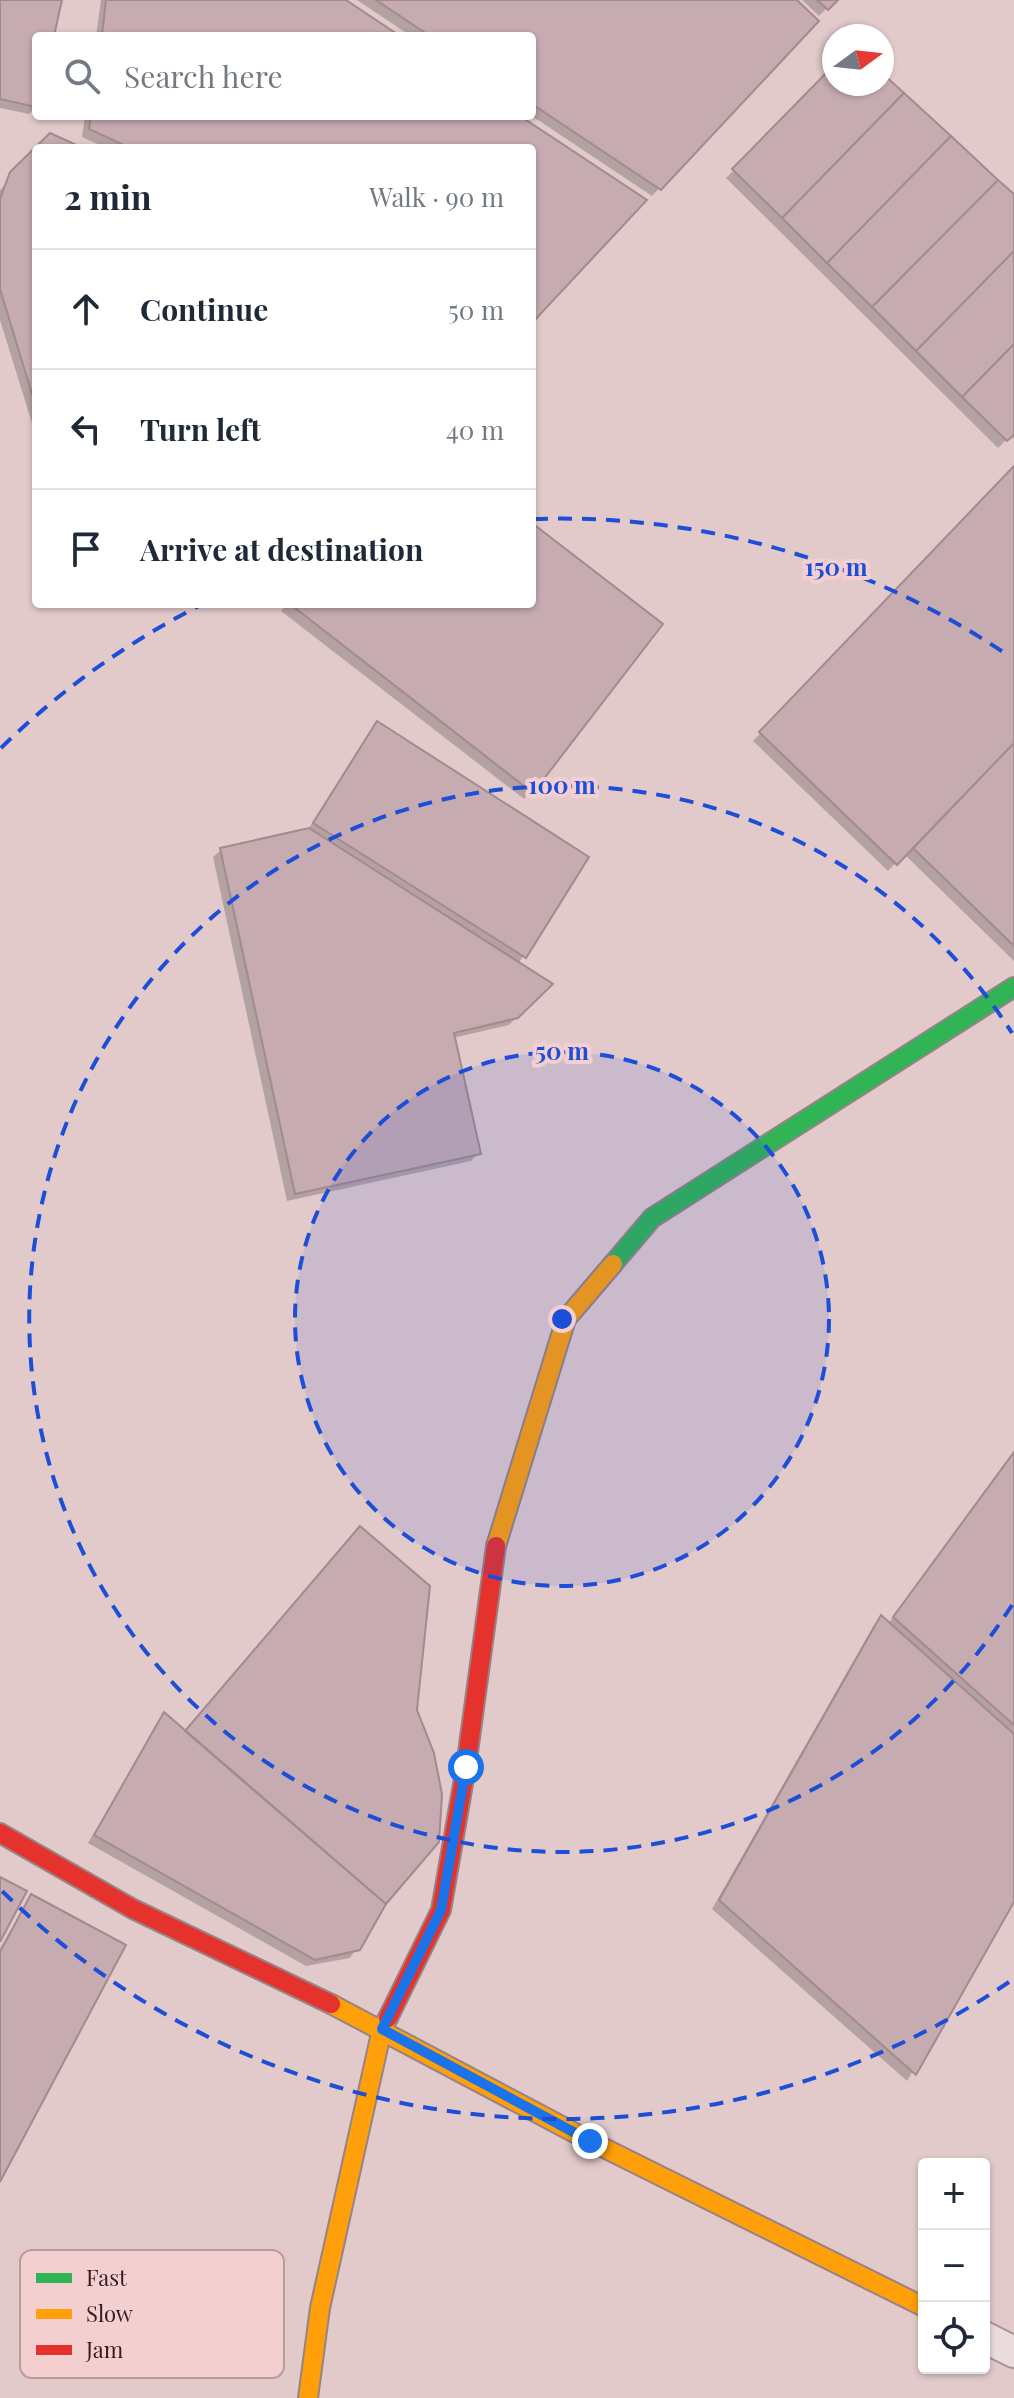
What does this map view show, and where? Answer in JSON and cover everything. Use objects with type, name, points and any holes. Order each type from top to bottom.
[{"type":"street","points":[[308,2398],[320,2308],[382,2029],[441,1910],[466,1767],[496,1546],[566,1319],[652,1218],[1014,987]]},
{"type":"street","points":[[0,1833],[133,1909],[382,2029],[590,2141],[918,2304]]},
{"type":"street","points":[[990,2340],[1014,2352]]},
{"type":"building","points":[[0,0],[62,0],[55,32],[32,32],[32,106],[0,99]]},
{"type":"building","points":[[106,0],[346,0],[394,32],[102,32]]},
{"type":"building","points":[[376,0],[797,0],[819,21],[661,190],[536,107],[536,32],[424,32]]},
{"type":"building","points":[[817,0],[838,0],[828,10]]},
{"type":"building","points":[[822,77],[822,96],[894,96],[894,84],[904,93],[782,218],[732,169]]},
{"type":"building","points":[[904,93],[951,136],[827,263],[782,218]]},
{"type":"building","points":[[90,120],[526,120],[647,200],[536,319],[536,144],[121,144],[89,129]]},
{"type":"building","points":[[50,133],[74,144],[39,144]]},
{"type":"building","points":[[951,136],[998,180],[872,307],[827,263]]},
{"type":"building","points":[[32,151],[32,394],[0,289],[0,199],[10,172]]},
{"type":"building","points":[[998,180],[1014,194],[1014,251],[916,351],[872,307]]},
{"type":"building","points":[[1014,251],[1014,344],[962,397],[916,351]]},
{"type":"building","points":[[1014,344],[1014,435],[1007,441],[962,397]]},
{"type":"building","points":[[1014,466],[1014,743],[897,865],[759,732]]},
{"type":"building","points":[[536,526],[663,624],[533,793],[295,608],[536,608]]},
{"type":"building","points":[[377,721],[589,857],[526,958],[313,823]]},
{"type":"building","points":[[1014,743],[1014,946],[913,848]]},
{"type":"building","points":[[309,828],[553,984],[518,1018],[454,1033],[481,1154],[295,1194],[220,848]]},
{"type":"building","points":[[1014,1452],[1014,1725],[893,1617]]},
{"type":"building","points":[[360,1526],[430,1586],[417,1710],[434,1753],[442,1794],[439,1842],[386,1904],[185,1731]]},
{"type":"building","points":[[881,1615],[1014,1734],[1014,1902],[916,2075],[719,1900]]},
{"type":"building","points":[[164,1712],[386,1904],[360,1950],[315,1960],[94,1835]]},
{"type":"building","points":[[0,1877],[27,1891],[0,1942]]},
{"type":"building","points":[[31,1894],[126,1945],[0,2182],[0,1952]]},
{"type":"traffic: fast","points":[[613,1264],[652,1218],[1014,987]]},
{"type":"traffic: slow","points":[[496,1546],[566,1319],[613,1264]]},
{"type":"traffic: slow","points":[[331,2004],[590,2141],[918,2304]]},
{"type":"traffic: slow","points":[[308,2398],[320,2308],[382,2029],[388,2018]]},
{"type":"traffic: jam","points":[[388,2018],[441,1910],[466,1767],[496,1546]]},
{"type":"traffic: jam","points":[[0,1833],[133,1909],[331,2004]]},
{"type":"route","points":[[466,1767],[441,1910],[382,2029],[590,2141]]}]
